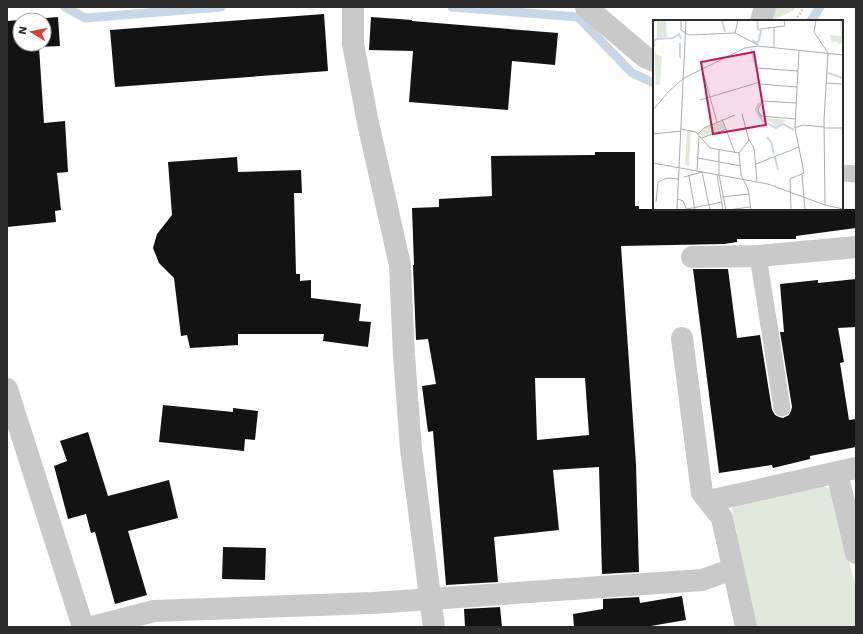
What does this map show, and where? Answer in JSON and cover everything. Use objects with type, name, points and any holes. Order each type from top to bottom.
[{"type":"street","points":[[352,7],[353,44],[368,123],[400,265],[404,355],[411,449],[434,627]]},
{"type":"street","points":[[586,7],[645,57],[653,61]]},
{"type":"street","points":[[761,20],[765,7]]},
{"type":"street","points":[[692,257],[758,256],[856,247]]},
{"type":"street","points":[[682,338],[702,493],[722,518],[746,627]]},
{"type":"street","points":[[7,389],[83,627]]},
{"type":"street","points":[[709,501],[846,470],[856,553]]},
{"type":"street","points":[[92,627],[154,611],[373,603],[702,580],[733,569]]},
{"type":"lane","points":[[843,173],[856,174]]},
{"type":"lane","points":[[758,256],[782,408]]},
{"type":"path","points":[[796,20],[804,7]]},
{"type":"green space","points":[[776,7],[796,7],[793,11],[773,20]]},
{"type":"green space","points":[[819,484],[830,489],[856,587],[856,627],[756,627],[732,510],[734,503]]},
{"type":"building","points":[[324,14],[328,71],[115,87],[110,30]]},
{"type":"building","points":[[52,17],[58,17],[60,46],[52,46]]},
{"type":"building","points":[[371,17],[558,33],[555,65],[512,61],[508,110],[409,102],[413,51],[369,50]]},
{"type":"building","points":[[7,21],[12,21],[12,52],[39,52],[44,123],[65,121],[68,172],[57,173],[61,210],[55,211],[56,222],[7,227]]},
{"type":"building","points":[[595,152],[635,152],[635,206],[639,206],[639,209],[856,209],[856,228],[796,236],[796,239],[737,239],[737,242],[724,244],[621,246],[636,464],[639,572],[602,574],[599,467],[553,470],[559,530],[494,537],[498,582],[446,585],[433,431],[428,432],[422,386],[436,384],[428,339],[416,340],[412,208],[439,207],[439,199],[492,196],[491,156],[595,155]],"holes":[[[535,378],[585,378],[589,435],[537,440]]]},
{"type":"building","points":[[237,157],[238,172],[301,170],[302,193],[294,193],[296,274],[300,274],[300,281],[311,280],[311,298],[361,304],[359,321],[371,322],[368,347],[323,341],[324,334],[238,334],[238,345],[190,348],[187,335],[181,336],[174,278],[159,263],[153,248],[157,234],[172,215],[168,162]]},
{"type":"building","points":[[693,269],[728,269],[737,338],[760,335],[772,410],[775,415],[783,418],[789,415],[792,407],[780,332],[784,332],[780,284],[818,280],[818,283],[856,279],[856,327],[838,328],[844,362],[840,363],[849,420],[856,419],[856,447],[810,456],[810,459],[773,468],[772,465],[719,473]]},
{"type":"building","points":[[163,405],[233,412],[233,408],[258,411],[255,440],[245,439],[244,451],[159,442]]},
{"type":"building","points":[[88,432],[108,496],[169,480],[178,518],[128,531],[147,595],[115,604],[95,532],[91,533],[86,514],[68,519],[54,466],[67,461],[60,441]]},
{"type":"building","points":[[223,547],[266,548],[265,580],[222,579]]},
{"type":"building","points":[[682,596],[686,620],[645,627],[574,627],[573,614],[603,609],[603,599],[639,597],[640,603]]},
{"type":"building","points":[[500,607],[502,627],[465,627],[464,609]]},
{"type":"waterway","points":[[65,7],[85,18],[221,7]]},
{"type":"waterway","points":[[452,7],[578,17],[632,73],[653,83]]},
{"type":"waterway","points":[[812,20],[820,7]]}]
